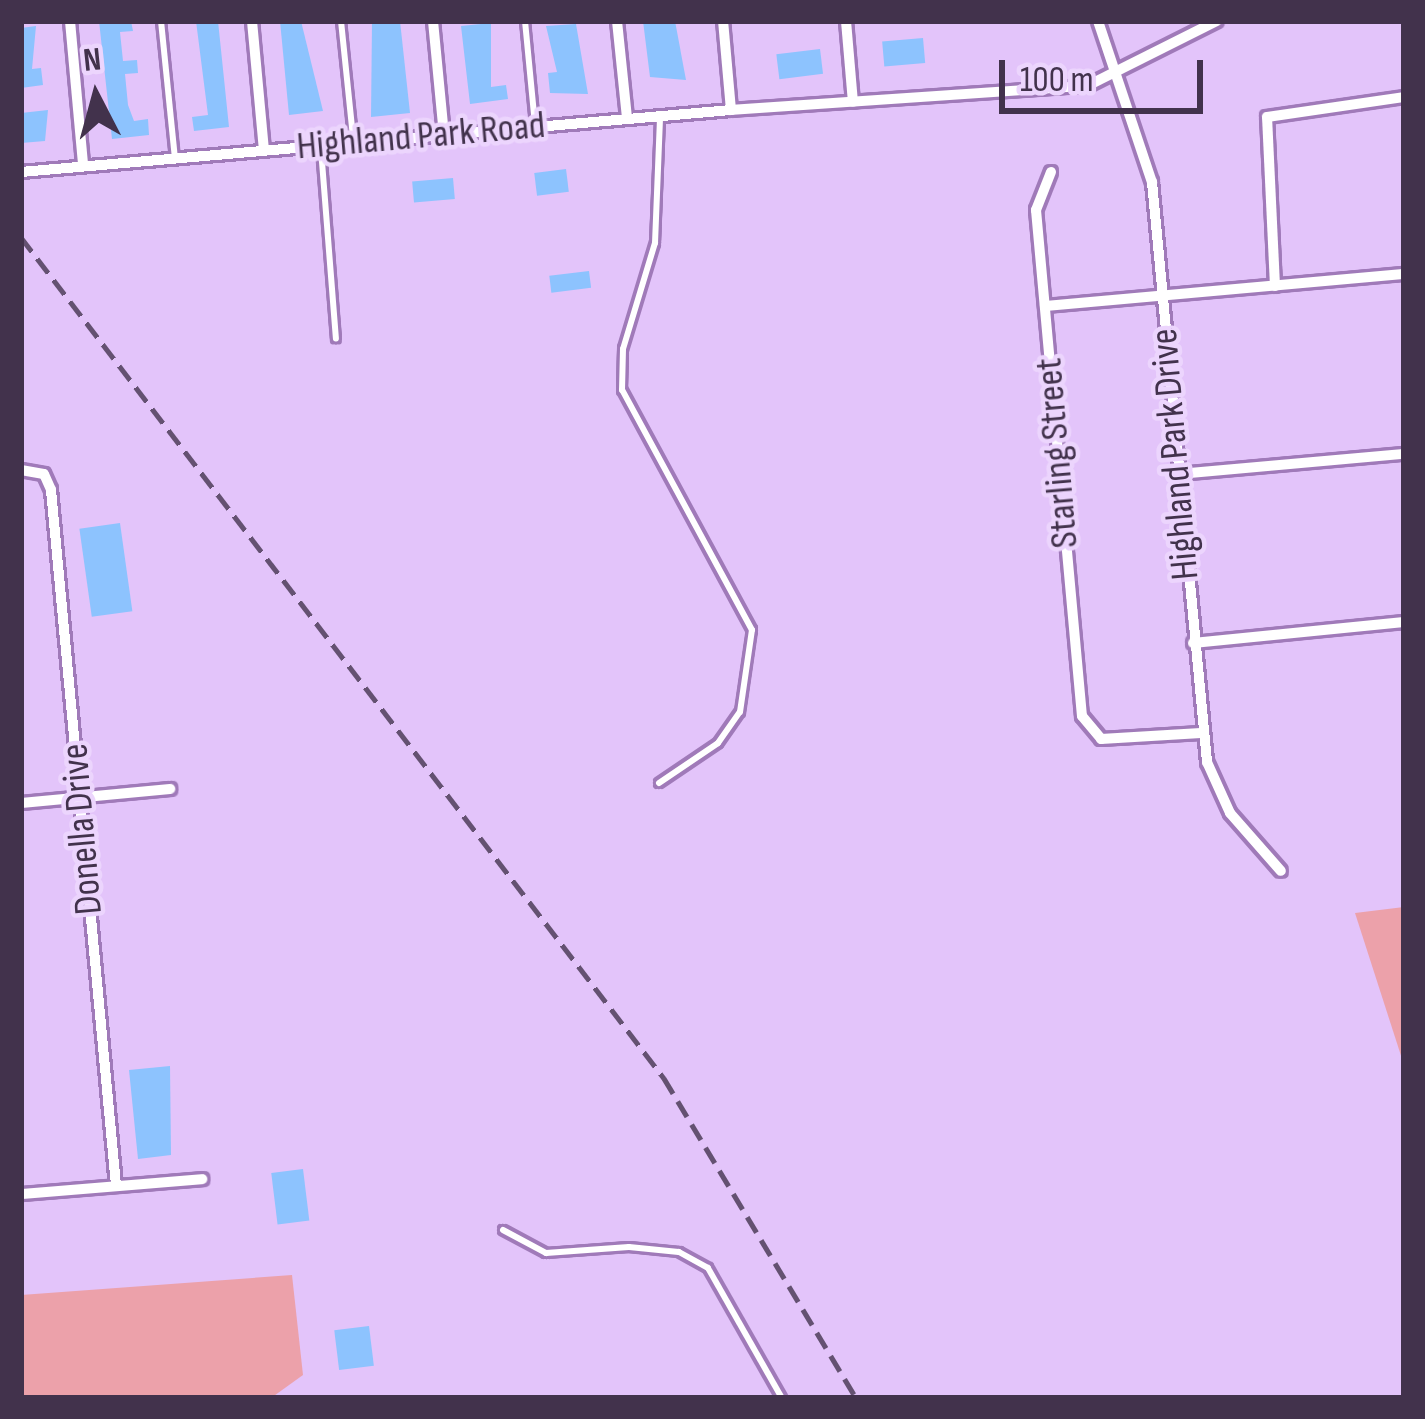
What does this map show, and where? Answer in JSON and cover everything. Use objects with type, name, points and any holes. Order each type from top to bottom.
[{"type":"street","points":[[70,21],[83,164]]},
{"type":"street","points":[[252,21],[264,150]]},
{"type":"street","points":[[433,21],[444,135]]},
{"type":"street","points":[[617,21],[627,118]]},
{"type":"street","points":[[723,21],[731,110]]},
{"type":"street","points":[[846,21],[853,102]]},
{"type":"street","name":"Highland Park Drive","points":[[1098,21],[1147,153],[1201,733],[1230,813],[1281,871]]},
{"type":"street","name":"Highland Park Road","points":[[21,172],[320,145],[353,138],[1059,89],[1119,75],[1216,21]]},
{"type":"street","points":[[1274,286],[1267,117],[1404,97]]},
{"type":"street","name":"Starling Street","points":[[1052,172],[1036,210],[1082,716],[1092,735],[1201,733]]},
{"type":"street","points":[[1045,306],[1404,274]]},
{"type":"street","points":[[1178,474],[1404,454]]},
{"type":"street","name":"Donella Drive","points":[[21,470],[44,474],[116,1186]]},
{"type":"street","points":[[1193,643],[1404,622]]},
{"type":"street","points":[[21,803],[170,789]]},
{"type":"street","points":[[21,1194],[202,1179]]},
{"type":"lane","points":[[161,21],[175,159]]},
{"type":"lane","points":[[341,21],[353,138]]},
{"type":"lane","points":[[525,21],[536,128]]},
{"type":"lane","points":[[659,783],[718,743],[740,712],[752,630],[622,390],[623,349],[655,243],[660,115]]},
{"type":"lane","points":[[320,145],[336,338]]},
{"type":"lane","points":[[503,1230],[546,1253],[645,1249],[708,1268],[782,1398]]},
{"type":"shaded area","points":[[1404,907],[1404,1065],[1355,913]]},
{"type":"shaded area","points":[[292,1275],[303,1375],[271,1398],[21,1398],[21,1295]]},
{"type":"building","points":[[99,21],[131,21],[133,31],[120,32],[123,61],[137,60],[138,73],[125,74],[128,105],[134,121],[148,119],[149,135],[112,139]]},
{"type":"building","points":[[196,21],[218,21],[229,127],[194,131],[192,117],[208,115]]},
{"type":"building","points":[[280,21],[301,21],[323,111],[289,115]]},
{"type":"building","points":[[372,21],[400,21],[410,113],[371,117]]},
{"type":"building","points":[[643,21],[675,21],[686,80],[650,77]]},
{"type":"building","points":[[491,23],[491,87],[506,85],[508,99],[470,104],[461,26]]},
{"type":"building","points":[[576,24],[588,94],[550,93],[548,73],[557,72],[546,26]]},
{"type":"building","points":[[36,26],[32,69],[41,68],[43,85],[21,88],[21,28]]},
{"type":"building","points":[[923,38],[925,63],[884,66],[882,42]]},
{"type":"building","points":[[820,49],[823,74],[779,79],[776,54]]},
{"type":"building","points":[[48,110],[45,141],[21,143],[21,113]]},
{"type":"building","points":[[566,169],[569,192],[537,196],[534,173]]},
{"type":"building","points":[[453,178],[455,199],[414,202],[412,182]]},
{"type":"building","points":[[589,271],[591,288],[551,293],[549,276]]},
{"type":"building","points":[[120,523],[132,611],[92,617],[79,529]]},
{"type":"building","points":[[170,1066],[171,1155],[138,1159],[129,1070]]},
{"type":"building","points":[[303,1169],[309,1221],[278,1225],[271,1173]]},
{"type":"building","points":[[369,1326],[374,1366],[339,1370],[334,1330]]},
{"type":"railway","points":[[21,237],[664,1078],[856,1398]]}]
